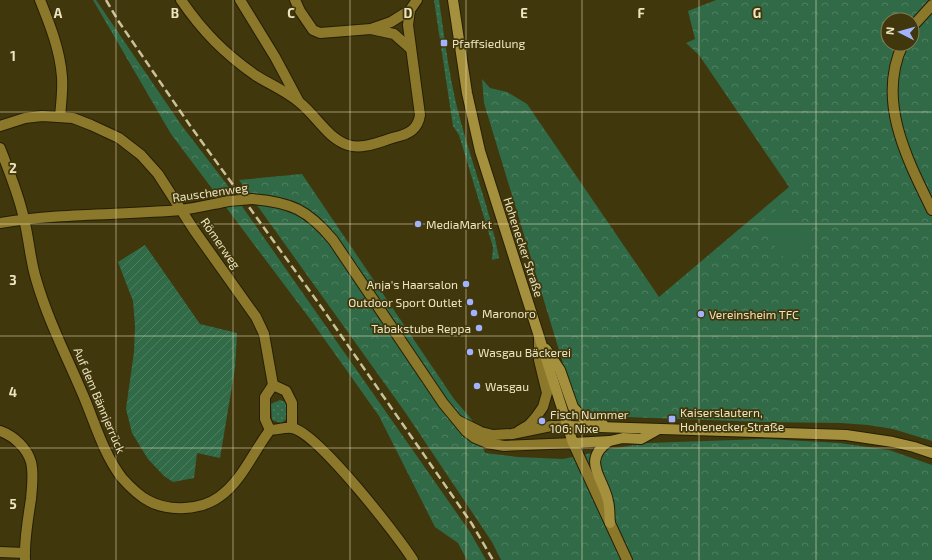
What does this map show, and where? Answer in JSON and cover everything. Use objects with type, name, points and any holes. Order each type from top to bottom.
[{"type":"main road","name":"Hohenecker Straße","points":[[453,0],[473,125],[482,158],[573,443]]},
{"type":"main road","points":[[539,339],[560,370],[573,407],[576,411],[583,418],[614,427]]},
{"type":"main road","points":[[567,426],[846,435],[894,442],[932,453]]},
{"type":"main road","points":[[573,443],[610,441],[623,438],[640,439],[659,429]]},
{"type":"main road","points":[[610,441],[598,452],[595,463],[598,476],[608,501],[610,523]]},
{"type":"street","points":[[40,0],[59,56],[62,78],[60,116]]},
{"type":"street","points":[[181,0],[193,18],[209,37],[226,53],[256,75],[298,100],[332,136],[340,142],[350,146],[360,147],[401,136],[412,131],[419,123],[420,115],[408,25],[410,10]]},
{"type":"street","points":[[240,0],[276,57],[298,100]]},
{"type":"street","points":[[295,0],[313,30],[320,33],[371,29],[391,22],[410,10],[417,0]]},
{"type":"street","points":[[920,18],[932,4]]},
{"type":"street","points":[[371,29],[394,34],[411,49]]},
{"type":"street","points":[[899,52],[893,75],[892,96],[894,115],[903,148],[932,210]]},
{"type":"street","name":"Römerweg","points":[[0,126],[25,118],[60,116],[79,120],[119,138],[141,155],[158,174],[194,230],[256,317],[264,334],[273,385]]},
{"type":"street","name":"Auf dem Bännjerrück","points":[[0,148],[13,182],[24,219],[36,277],[44,303],[105,449],[121,476],[141,496],[151,502],[177,508],[204,505],[218,498],[240,476],[270,430]]},
{"type":"street","name":"Rauschenweg","points":[[0,223],[65,215],[182,210],[229,200],[252,198],[274,201],[292,206],[306,213],[322,227],[333,240],[444,403],[466,431],[475,438],[487,444],[504,446],[573,443]]},
{"type":"street","points":[[512,434],[529,425],[543,406],[547,393],[538,360],[539,339]]},
{"type":"street","points":[[292,428],[292,404],[286,391],[273,385],[265,397],[265,419],[270,430],[292,428],[305,435],[321,449],[345,473],[386,521],[413,560]]},
{"type":"street","name":"Rauschenweg","points":[[459,421],[481,432],[493,435],[512,434],[551,426],[567,426]]},
{"type":"street","points":[[0,431],[8,434],[18,442],[26,452],[31,462],[32,485],[25,556],[0,552]]},
{"type":"street","name":"Hohenecker Straße","points":[[573,443],[627,560]]},
{"type":"green space","points":[[93,0],[96,0],[182,126],[225,182],[470,532],[486,560],[467,560],[458,543],[435,527],[379,416],[313,323],[171,134]]},
{"type":"green space","points":[[434,0],[439,0],[454,95],[496,241],[499,258],[492,260],[493,247],[459,135],[453,126]]},
{"type":"green space","points":[[716,0],[932,0],[932,441],[893,429],[868,425],[599,416],[582,409],[572,393],[484,103],[482,79],[490,88],[507,92],[527,104],[659,297],[789,187],[699,55],[686,43],[695,39],[688,11]]},
{"type":"green space","points":[[302,174],[454,399],[472,420],[485,453],[518,457],[563,459],[647,443],[767,439],[840,443],[889,450],[932,465],[932,560],[501,560],[492,542],[405,412],[239,180]]},
{"type":"green space","points":[[784,203],[817,243],[789,264],[758,225]]},
{"type":"green space","points":[[145,245],[200,324],[237,333],[235,368],[220,458],[197,453],[194,478],[173,482],[164,476],[148,459],[132,433],[126,409],[134,352],[135,326],[133,301],[118,262]]},
{"type":"green space","points":[[280,400],[287,403],[288,418],[281,423],[272,420],[271,404]]},
{"type":"railway","points":[[106,0],[119,22],[189,124],[322,308],[472,524],[493,560]]},
{"type":"place","name":"Pfaffsiedlung","points":[[444,43]]},
{"type":"place","name":"MediaMarkt","points":[[418,224]]},
{"type":"place","name":"Anja's Haarsalon","points":[[466,284]]},
{"type":"place","name":"Outdoor Sport Outlet","points":[[470,302]]},
{"type":"place","name":"Maronoro","points":[[474,313]]},
{"type":"place","name":"Vereinsheim TFC","points":[[701,314]]},
{"type":"place","name":"Tabakstube Reppa","points":[[479,328]]},
{"type":"place","name":"Wasgau Bäckerei","points":[[470,352]]},
{"type":"place","name":"Wasgau","points":[[477,386]]},
{"type":"place","name":"Kaiserslautern, Hohenecker Straße","points":[[672,419]]},
{"type":"place","name":"Fisch Nummer 106: Nixe","points":[[542,421]]}]
